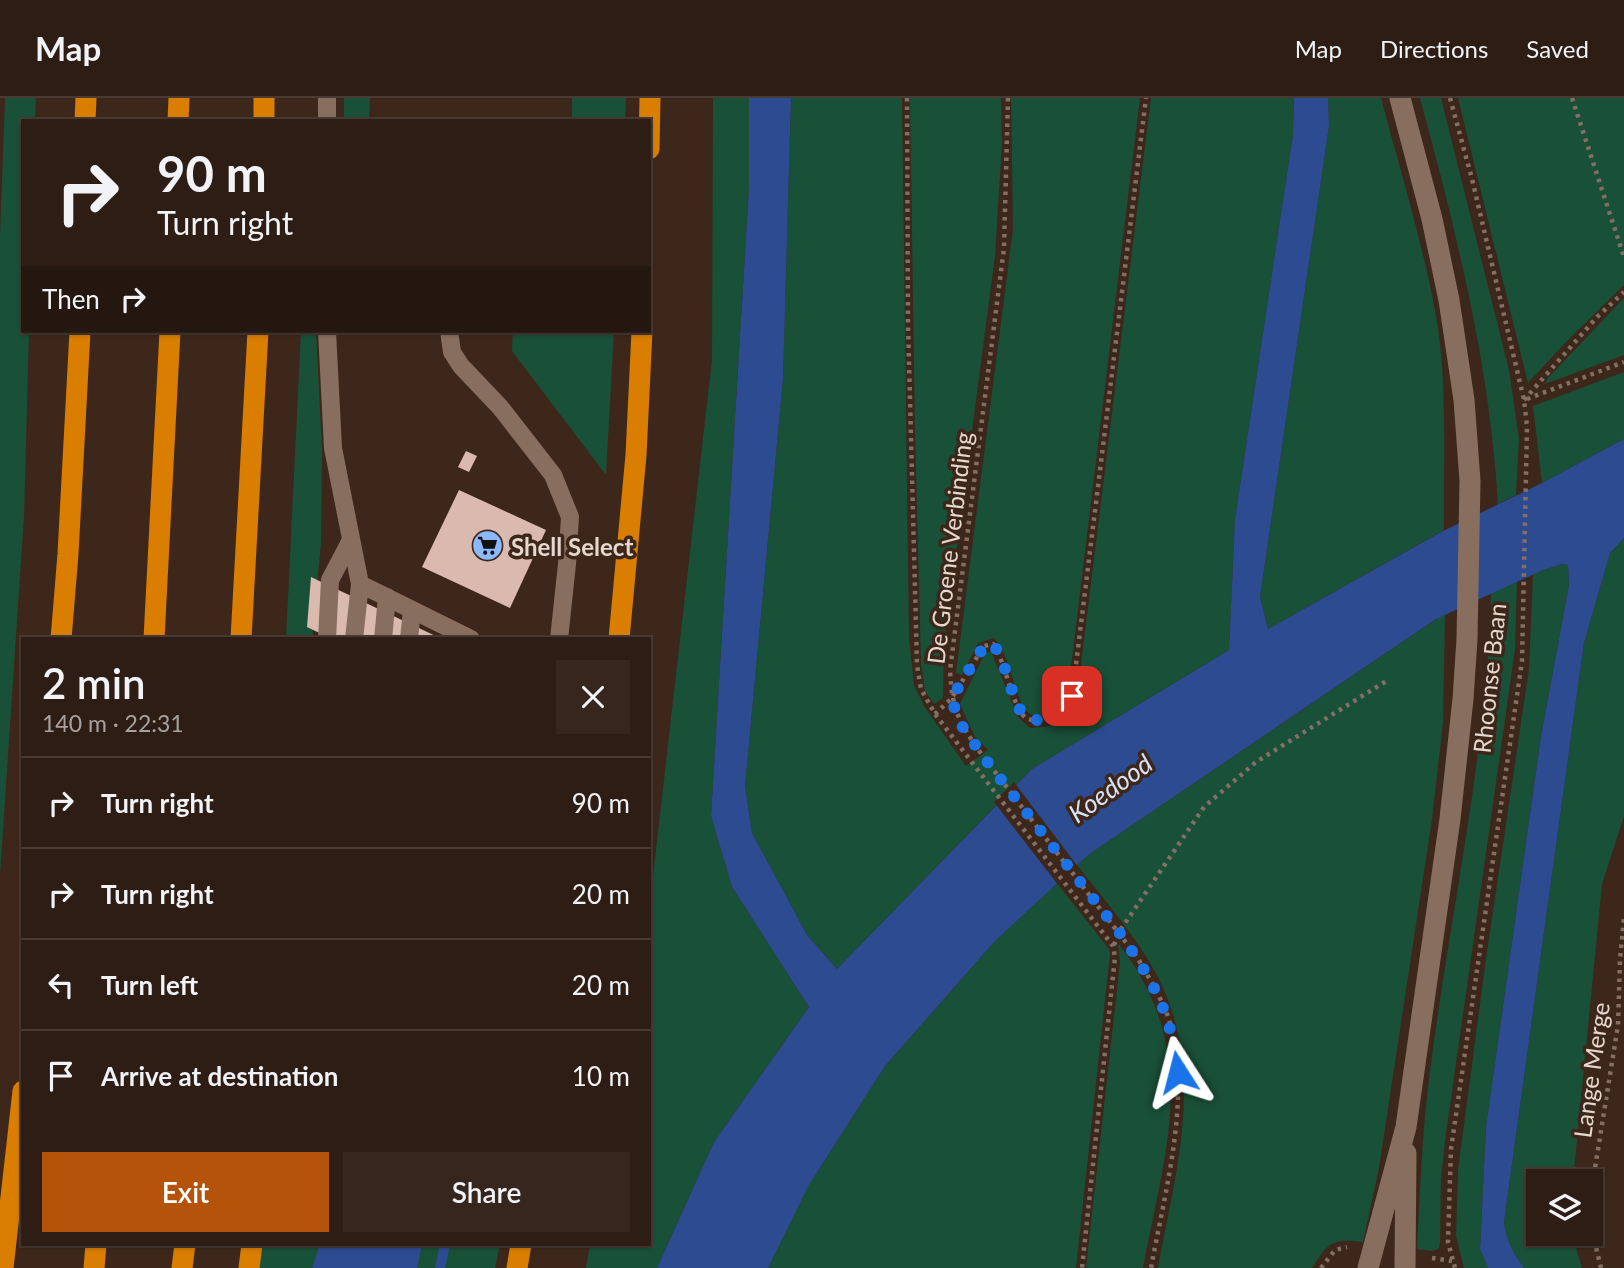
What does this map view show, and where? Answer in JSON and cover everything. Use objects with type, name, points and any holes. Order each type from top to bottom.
[{"type":"highway","points":[[85,119],[86,98]]},
{"type":"highway","points":[[178,119],[179,98]]},
{"type":"highway","points":[[264,98],[264,119]]},
{"type":"highway","points":[[650,98],[650,119]]},
{"type":"highway","points":[[61,637],[80,333]]},
{"type":"highway","points":[[154,637],[170,333]]},
{"type":"highway","points":[[241,637],[258,333]]},
{"type":"highway","points":[[619,637],[636,455],[642,333]]},
{"type":"highway","points":[[3,1268],[21,1109]]},
{"type":"highway","points":[[94,1268],[96,1246]]},
{"type":"highway","points":[[182,1268],[185,1246]]},
{"type":"highway","points":[[248,1268],[252,1246]]},
{"type":"highway","points":[[517,1268],[522,1246]]},
{"type":"main road","name":"Rhoonse Baan","points":[[1368,1268],[1406,1127],[1452,807],[1467,639],[1470,481],[1464,400],[1449,300],[1432,219],[1400,98]]},
{"type":"main road","name":"Rhoonse Baan","points":[[1405,1268],[1406,1127]]},
{"type":"lane","points":[[327,98],[327,119]]},
{"type":"lane","points":[[327,333],[333,448],[360,584],[354,637]]},
{"type":"lane","points":[[449,333],[452,352],[461,366],[500,407],[552,475],[570,517],[559,637]]},
{"type":"lane","points":[[327,637],[330,580],[351,540]]},
{"type":"lane","points":[[360,584],[461,636]]},
{"type":"lane","points":[[383,637],[387,597]]},
{"type":"lane","points":[[409,637],[412,610]]},
{"type":"lane","points":[[430,637],[432,620]]},
{"type":"path","points":[[907,98],[908,324],[917,664],[921,689],[935,714],[971,763],[1113,946],[1115,957],[1082,1268]]},
{"type":"path","name":"De Groene Verbinding","points":[[1008,98],[1004,248],[950,670],[951,699],[962,726],[1119,932],[1157,990],[1164,1008],[1175,1045],[1179,1106],[1151,1268]]},
{"type":"path","points":[[935,714],[951,699],[984,646],[993,644],[1001,655],[1018,708],[1027,719],[1037,722],[1054,714],[1072,696],[1146,98]]},
{"type":"path","name":"Rhoonse Baan","points":[[1450,98],[1472,179],[1524,401],[1527,452],[1522,661],[1451,1149],[1448,1242],[1455,1268]]},
{"type":"path","points":[[1572,98],[1624,257]]},
{"type":"path","points":[[1524,401],[1597,317],[1624,292]]},
{"type":"path","points":[[1524,401],[1624,362]]},
{"type":"path","points":[[1113,946],[1119,932],[1204,807],[1256,762],[1388,680]]},
{"type":"path","name":"Lange Merge","points":[[1601,1268],[1594,1239],[1592,1187],[1618,1025],[1619,959],[1624,918]]},
{"type":"green space","points":[[5,98],[36,98],[35,119],[21,119],[21,333],[29,333],[24,516],[0,875],[0,235]]},
{"type":"green space","points":[[344,98],[370,98],[369,119],[344,119]]},
{"type":"green space","points":[[572,98],[626,98],[625,119],[572,119]]},
{"type":"green space","points":[[713,98],[749,98],[749,187],[711,816],[732,887],[809,1007],[714,1142],[657,1268],[586,1268],[590,1246],[651,1246],[651,894],[712,360]]},
{"type":"green space","points":[[791,98],[902,98],[909,638],[914,685],[924,706],[966,766],[988,750],[975,737],[960,704],[985,653],[991,651],[1018,717],[1030,728],[1060,722],[1077,696],[1151,98],[1294,98],[1293,134],[1235,519],[1229,650],[1032,769],[837,969],[807,935],[752,833],[745,786],[783,379]]},
{"type":"green space","points":[[910,98],[1001,98],[1002,143],[995,256],[944,644],[943,698],[934,704],[925,691],[921,664]]},
{"type":"green space","points":[[1011,98],[1140,98],[1068,692],[1050,710],[1037,715],[1027,712],[1020,701],[1003,651],[994,638],[978,643],[962,675],[956,673],[1013,229]]},
{"type":"green space","points":[[1328,98],[1381,98],[1411,207],[1425,261],[1440,341],[1444,395],[1444,530],[1268,629],[1260,597],[1329,126]]},
{"type":"green space","points":[[1420,98],[1441,98],[1509,370],[1519,439],[1516,495],[1498,504],[1488,401],[1470,299]]},
{"type":"green space","points":[[1458,98],[1624,98],[1624,285],[1528,383]]},
{"type":"green space","points":[[1624,298],[1624,355],[1545,384],[1547,379]]},
{"type":"green space","points":[[301,333],[316,333],[322,449],[321,543],[312,637],[286,637]]},
{"type":"green space","points":[[513,333],[614,333],[606,475],[512,351]]},
{"type":"green space","points":[[1624,372],[1624,439],[1542,483],[1533,406]]},
{"type":"green space","points":[[1624,538],[1624,816],[1602,884],[1574,1169],[1526,1169],[1526,1246],[1576,1246],[1582,1268],[1524,1268],[1506,1235],[1504,1222],[1584,643],[1610,553]]},
{"type":"green space","points":[[1562,564],[1568,565],[1569,585],[1541,736],[1486,1127],[1480,1249],[1488,1268],[1464,1268],[1456,1236],[1458,1170],[1529,669],[1533,574]]},
{"type":"green space","points":[[1517,581],[1515,649],[1445,1141],[1441,1179],[1440,1243],[1439,1248],[1433,1251],[1417,1249],[1429,1079],[1475,776],[1488,654],[1491,593]]},
{"type":"green space","points":[[1445,613],[1443,723],[1432,819],[1379,1168],[1363,1242],[1345,1241],[1332,1244],[1322,1252],[1312,1268],[1158,1268],[1179,1158],[1183,1121],[1181,1049],[1173,1013],[1150,962],[1131,933],[1077,865]]},
{"type":"green space","points":[[1057,883],[1109,949],[1110,954],[1076,1268],[768,1268],[809,1185],[885,1066],[995,941]]},
{"type":"green space","points":[[1118,943],[1144,983],[1161,1022],[1169,1061],[1171,1100],[1161,1181],[1143,1268],[1086,1268],[1120,963]]},
{"type":"green space","points":[[260,1246],[500,1246],[495,1268],[257,1268]]},
{"type":"water","name":"Koedood","points":[[749,98],[791,98],[783,379],[745,786],[752,833],[807,935],[837,969],[1032,769],[1229,650],[1235,519],[1293,134],[1294,98],[1328,98],[1329,126],[1260,597],[1268,629],[1441,532],[1624,439],[1624,538],[1610,553],[1584,643],[1504,1222],[1506,1235],[1524,1268],[1488,1268],[1480,1249],[1486,1127],[1541,736],[1569,585],[1568,565],[1562,564],[1436,619],[1077,865],[995,941],[885,1066],[809,1185],[768,1268],[657,1268],[714,1142],[809,1007],[732,887],[711,816],[749,187]]},
{"type":"water","points":[[319,1246],[422,1246],[417,1268],[312,1268]]},
{"type":"pier","points":[[1014,782],[1079,868],[1059,886],[994,802]]},
{"type":"building","points":[[466,451],[477,456],[469,472],[458,467]]},
{"type":"building","points":[[459,490],[546,530],[510,608],[422,567]]},
{"type":"building","points":[[311,577],[438,637],[328,637],[307,627]]},
{"type":"waterway","points":[[440,1268],[445,1246]]},
{"type":"place","name":"Shell Select","points":[[488,546]]},
{"type":"route","points":[[1072,696],[1054,714],[1037,722],[1027,719],[1018,708],[1001,655],[993,644],[984,646],[951,699],[962,726],[982,755],[1137,957],[1157,990],[1168,1016],[1178,1072]]}]
